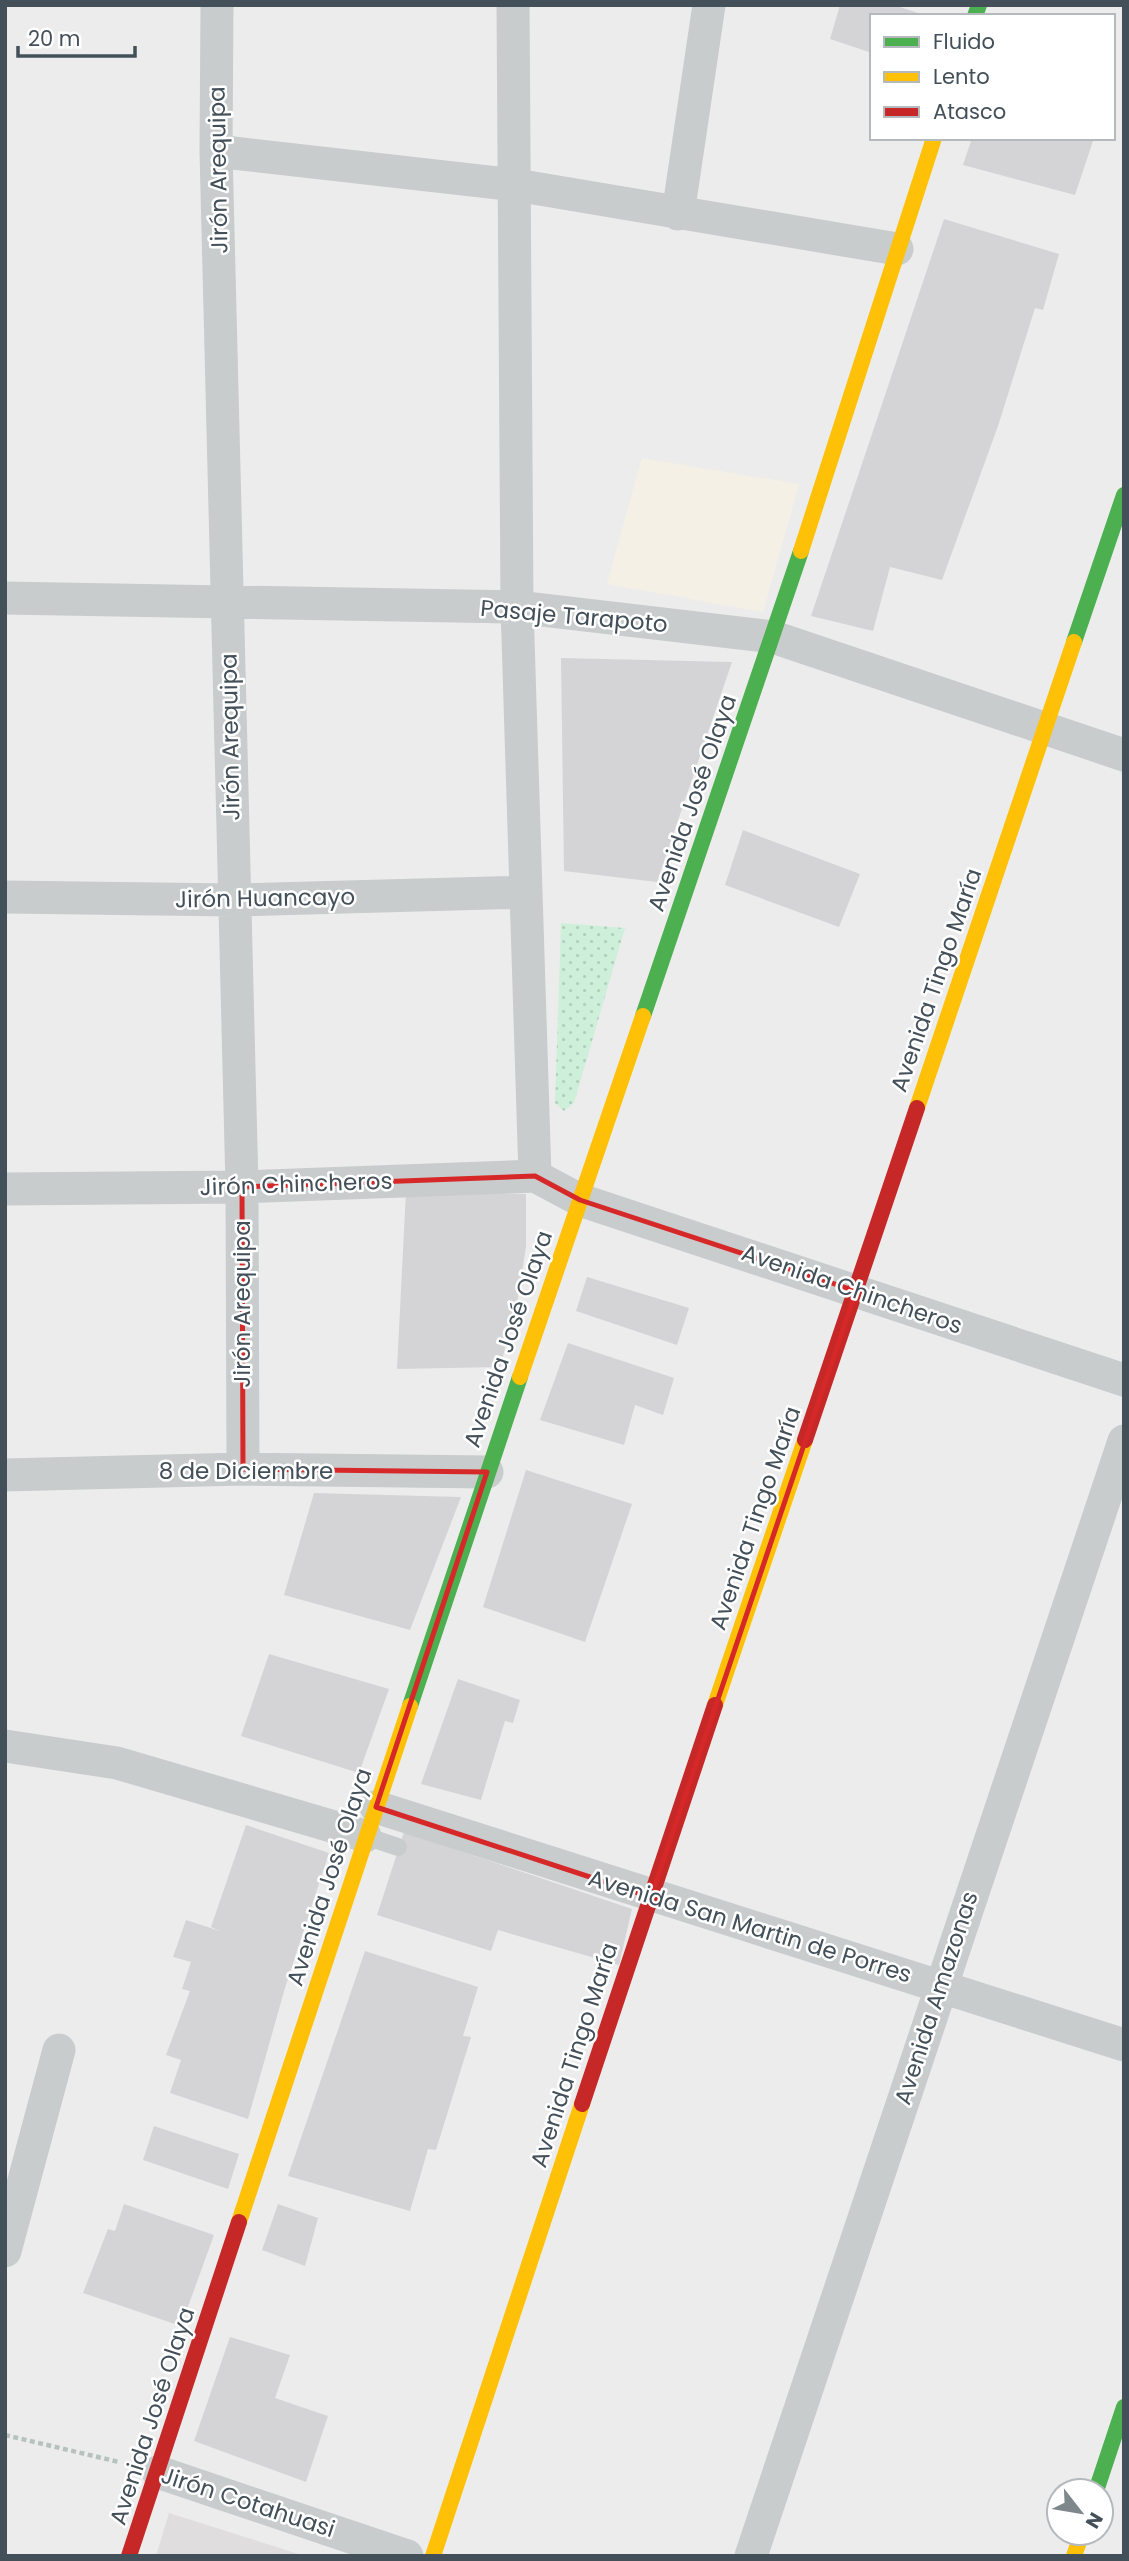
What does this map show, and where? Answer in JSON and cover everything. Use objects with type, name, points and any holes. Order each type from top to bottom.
[{"type":"street","name":"Jirón Arequipa","points":[[217,5],[216,151],[242,1187],[243,1469]]},
{"type":"street","points":[[513,5],[517,607],[535,1176]]},
{"type":"street","points":[[678,214],[709,5]]},
{"type":"street","name":"Avenida José Olaya","points":[[129,2556],[392,1828],[487,1472],[773,637],[933,140]]},
{"type":"street","points":[[216,151],[516,186],[897,249]]},
{"type":"street","name":"Avenida Tingo María","points":[[433,2556],[634,1927],[651,1897],[1124,495]]},
{"type":"street","name":"Pasaje Tarapoto","points":[[5,598],[517,607],[773,637],[1124,755]]},
{"type":"street","name":"Jirón Huancayo","points":[[5,897],[234,900],[525,891]]},
{"type":"street","name":"Jirón Chincheros","points":[[5,1189],[242,1187],[535,1176],[580,1199]]},
{"type":"street","name":"Avenida Chincheros","points":[[580,1199],[1124,1380]]},
{"type":"street","name":"Avenida Amazonas","points":[[751,2556],[1124,1441]]},
{"type":"street","name":"8 de Diciembre","points":[[5,1475],[243,1469],[487,1472]]},
{"type":"street","name":"Avenida San Martin de Porres","points":[[5,1746],[117,1763],[392,1828],[608,1891],[651,1897],[940,1985],[1124,2045]]},
{"type":"street","points":[[5,2251],[59,2050]]},
{"type":"street","points":[[1101,2477],[1124,2407]]},
{"type":"street","name":"Jirón Cotahuasi","points":[[158,2472],[407,2556]]},
{"type":"path","name":"Jirón Cotahuasi","points":[[5,2435],[158,2472]]},
{"type":"highlighted area","points":[[535,1176],[580,1200],[856,1291],[651,1897],[376,1807],[487,1472],[243,1469],[242,1187]]},
{"type":"shaded area","points":[[642,458],[799,484],[763,612],[607,584]]},
{"type":"shaded area","points":[[169,2513],[305,2556],[156,2556]]},
{"type":"green space","points":[[561,923],[625,928],[574,1103],[564,1111],[555,1103]]},
{"type":"building","points":[[840,5],[894,5],[921,14],[870,14],[870,52],[830,39]]},
{"type":"building","points":[[971,140],[1093,140],[1075,195],[963,165]]},
{"type":"building","points":[[944,219],[1059,254],[1043,310],[1035,308],[998,426],[942,580],[890,567],[873,631],[811,616]]},
{"type":"building","points":[[561,658],[732,662],[657,882],[564,871]]},
{"type":"building","points":[[743,830],[860,874],[839,927],[725,885]]},
{"type":"building","points":[[406,1191],[526,1194],[526,1247],[517,1304],[500,1367],[397,1369]]},
{"type":"building","points":[[587,1277],[689,1308],[677,1345],[576,1311]]},
{"type":"building","points":[[568,1343],[674,1378],[663,1415],[635,1405],[624,1445],[540,1420]]},
{"type":"building","points":[[526,1470],[632,1504],[585,1642],[483,1607]]},
{"type":"building","points":[[314,1493],[461,1497],[410,1630],[284,1595]]},
{"type":"building","points":[[269,1654],[389,1689],[359,1773],[241,1736]]},
{"type":"building","points":[[458,1679],[520,1700],[513,1723],[505,1721],[481,1800],[421,1784]]},
{"type":"building","points":[[246,1825],[329,1853],[285,1988],[248,2119],[170,2093],[181,2060],[166,2055],[190,1991],[182,1989],[191,1962],[173,1957],[186,1920],[220,1931],[211,1927]]},
{"type":"building","points":[[404,1832],[632,1909],[619,1965],[498,1930],[491,1951],[377,1915]]},
{"type":"building","points":[[365,1951],[478,1987],[463,2036],[471,2037],[436,2150],[428,2149],[410,2211],[288,2176]]},
{"type":"building","points":[[154,2126],[239,2154],[228,2189],[143,2160]]},
{"type":"building","points":[[124,2204],[214,2235],[181,2326],[83,2293],[108,2229],[115,2231]]},
{"type":"building","points":[[278,2204],[318,2218],[305,2266],[262,2250]]},
{"type":"building","points":[[230,2337],[290,2355],[275,2398],[328,2416],[306,2482],[194,2441]]},
{"type":"traffic: fast","points":[[976,14],[979,5]]},
{"type":"traffic: fast","points":[[1074,642],[1124,495]]},
{"type":"traffic: fast","points":[[643,1016],[801,551]]},
{"type":"traffic: fast","points":[[410,1706],[520,1377]]},
{"type":"traffic: fast","points":[[1101,2477],[1124,2407]]},
{"type":"traffic: slow","points":[[801,551],[933,140]]},
{"type":"traffic: slow","points":[[917,1108],[1074,642]]},
{"type":"traffic: slow","points":[[520,1377],[643,1016]]},
{"type":"traffic: slow","points":[[715,1705],[805,1440]]},
{"type":"traffic: slow","points":[[239,2222],[410,1706]]},
{"type":"traffic: slow","points":[[433,2556],[582,2104]]},
{"type":"traffic: slow","points":[[1074,2556],[1077,2547]]},
{"type":"traffic: jam","points":[[805,1440],[917,1108]]},
{"type":"traffic: jam","points":[[582,2104],[715,1705]]},
{"type":"traffic: jam","points":[[129,2556],[239,2222]]}]
